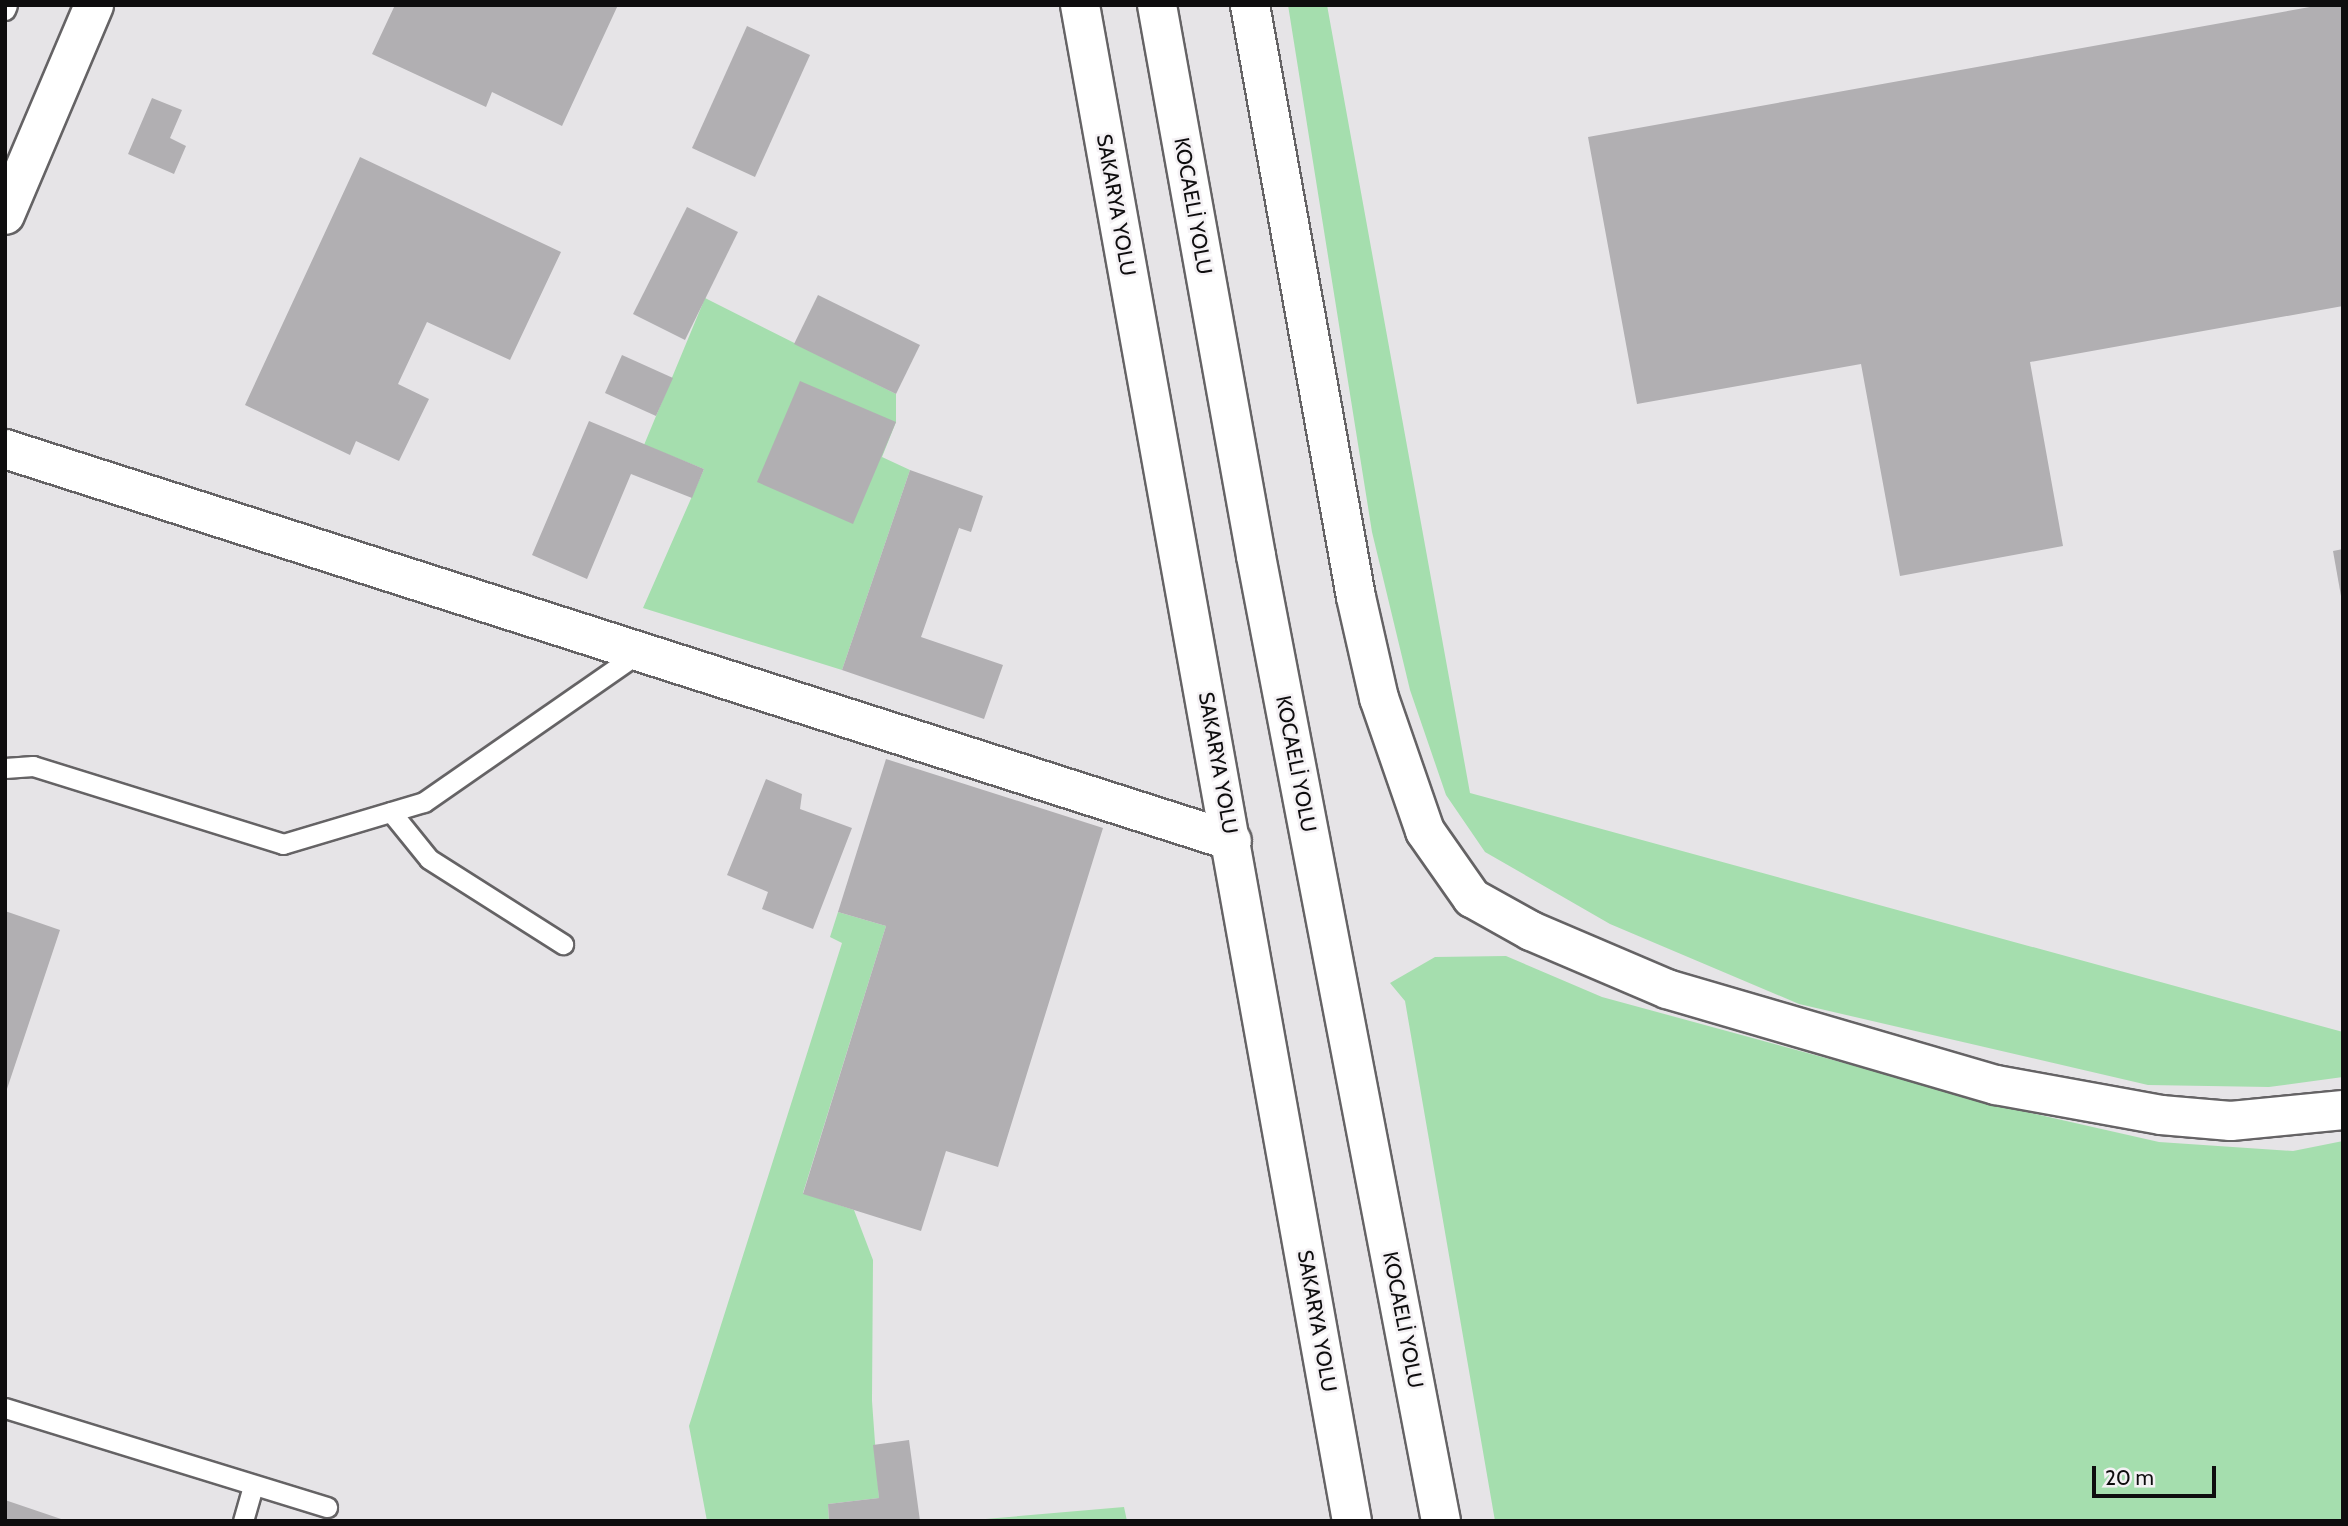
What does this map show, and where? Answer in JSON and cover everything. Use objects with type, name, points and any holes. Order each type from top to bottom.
[{"type":"main road","points":[[5,215],[94,5]]},
{"type":"main road","name":"SAKARYA YOLU","points":[[1080,5],[1352,1521]]},
{"type":"main road","name":"KOCAELİ YOLU","points":[[1157,5],[1256,556],[1441,1521]]},
{"type":"main road","points":[[1250,5],[1353,583],[1379,698],[1408,794],[1425,831],[1472,898],[1531,931],[1667,989],[1996,1085],[2161,1115],[2231,1121],[2343,1110]]},
{"type":"main road","points":[[5,449],[636,654],[1232,841]]},
{"type":"lane","points":[[5,768],[33,766],[283,844],[424,802],[636,654]]},
{"type":"lane","points":[[391,812],[429,859],[563,944]]},
{"type":"lane","points":[[5,1409],[327,1507]]},
{"type":"lane","points":[[243,1521],[253,1485]]},
{"type":"green space","points":[[1288,5],[1327,5],[1470,793],[2343,1032],[2343,1077],[2269,1087],[2148,1085],[1799,1004],[1610,924],[1485,852],[1446,795],[1410,690],[1372,532]]},
{"type":"green space","points":[[705,298],[896,394],[896,422],[882,457],[910,470],[842,670],[643,608],[704,469],[644,445]]},
{"type":"green space","points":[[838,912],[886,926],[803,1193],[854,1210],[873,1260],[872,1401],[879,1498],[828,1504],[829,1521],[707,1521],[689,1426],[842,943],[830,937]]},
{"type":"green space","points":[[1506,956],[1602,997],[2013,1109],[2159,1142],[2293,1151],[2343,1141],[2343,1521],[1495,1521],[1405,1001],[1390,983],[1435,957]]},
{"type":"green space","points":[[1124,1507],[1127,1521],[962,1521]]},
{"type":"building","points":[[395,5],[618,5],[562,126],[492,92],[486,107],[372,54]]},
{"type":"building","points":[[2321,5],[2343,5],[2343,306],[2030,362],[2063,546],[1900,576],[1861,364],[1637,404],[1588,137]]},
{"type":"building","points":[[747,26],[810,55],[755,177],[692,148]]},
{"type":"building","points":[[152,98],[182,110],[170,138],[186,146],[174,174],[128,154]]},
{"type":"building","points":[[360,157],[561,252],[510,360],[427,322],[398,384],[429,399],[399,461],[356,441],[350,455],[245,405]]},
{"type":"building","points":[[687,207],[738,232],[685,340],[633,314]]},
{"type":"building","points":[[818,295],[920,345],[896,394],[794,344]]},
{"type":"building","points":[[622,355],[673,378],[656,416],[605,393]]},
{"type":"building","points":[[800,381],[896,422],[853,524],[757,482]]},
{"type":"building","points":[[589,421],[704,469],[692,498],[631,474],[587,579],[532,555]]},
{"type":"building","points":[[910,470],[983,496],[971,532],[959,528],[921,637],[1003,665],[984,719],[842,670]]},
{"type":"building","points":[[2343,549],[2343,596],[2341,596],[2333,551]]},
{"type":"building","points":[[886,759],[1103,828],[998,1167],[946,1151],[921,1231],[803,1194],[886,926],[838,912]]},
{"type":"building","points":[[766,779],[802,794],[800,809],[852,828],[813,929],[762,909],[768,892],[727,875]]},
{"type":"building","points":[[5,911],[60,930],[6,1092],[5,1092]]},
{"type":"building","points":[[909,1440],[920,1521],[829,1521],[828,1504],[879,1498],[873,1445]]},
{"type":"building","points":[[5,1500],[64,1520],[64,1521],[5,1521]]}]
